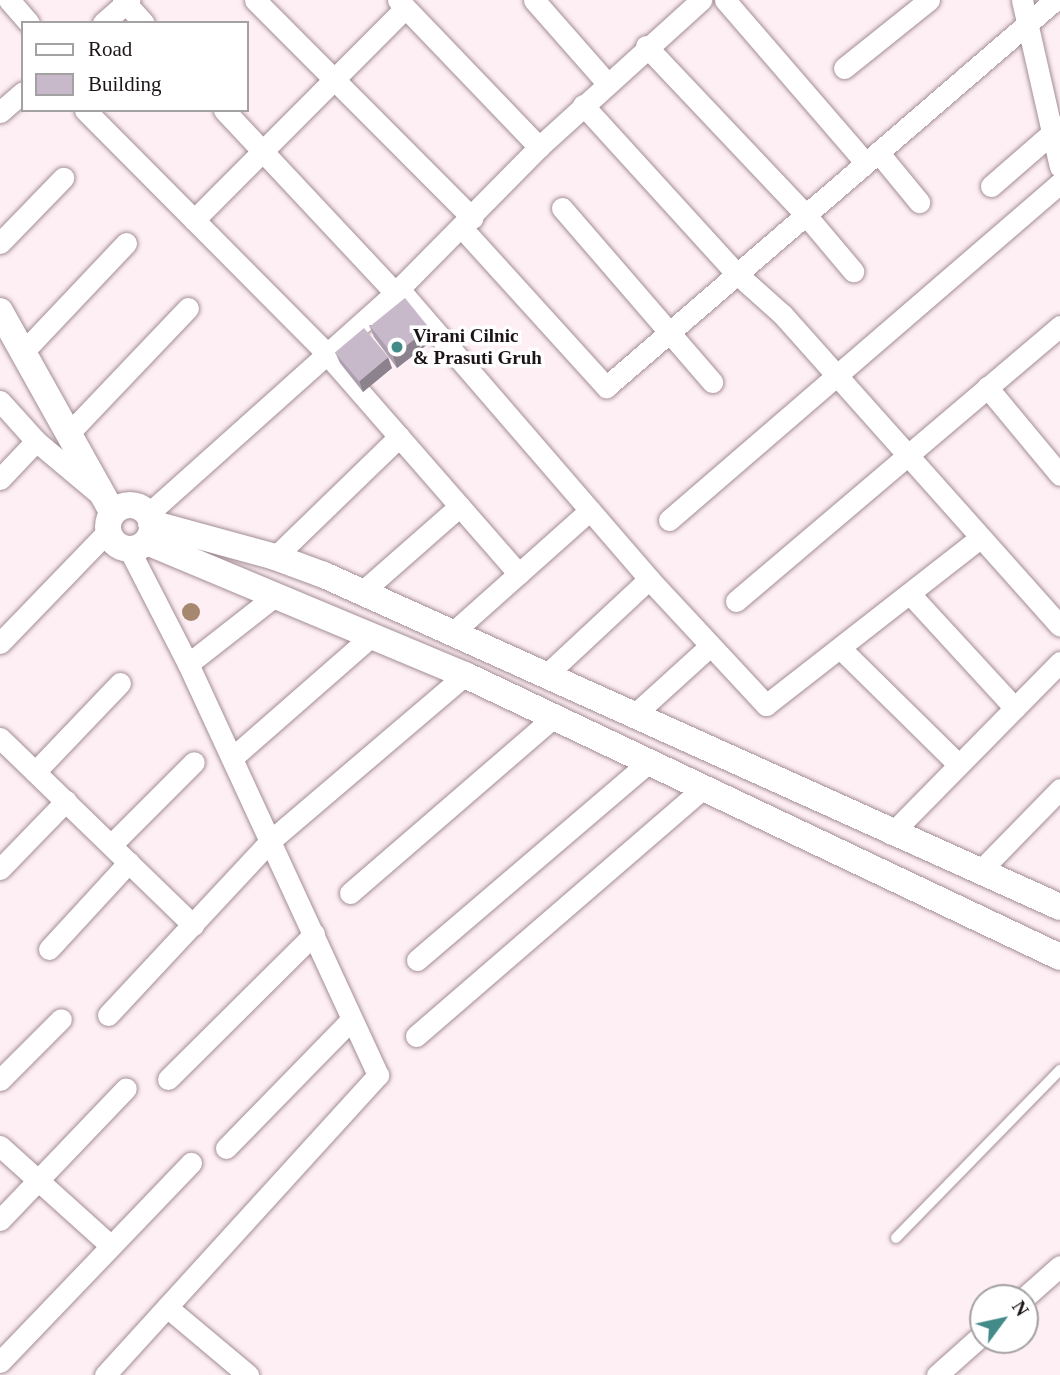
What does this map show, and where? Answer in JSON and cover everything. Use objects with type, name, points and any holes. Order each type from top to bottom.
[{"type":"street","points":[[9,0],[27,21]]},
{"type":"street","points":[[255,0],[334,80],[467,223],[603,387],[1027,27],[1055,0]]},
{"type":"street","points":[[534,0],[607,83]]},
{"type":"street","points":[[668,0],[683,15]]},
{"type":"street","points":[[0,312],[68,434],[108,514],[116,544],[144,532],[326,354],[397,291],[467,223],[539,146],[646,46],[701,0]]},
{"type":"street","points":[[725,0],[871,157],[919,202]]},
{"type":"street","points":[[844,68],[929,0]]},
{"type":"street","points":[[1022,0],[1056,129],[1060,167]]},
{"type":"street","points":[[105,21],[126,1],[142,21]]},
{"type":"street","points":[[194,220],[334,80],[402,4],[539,146]]},
{"type":"street","points":[[646,46],[805,214],[853,271]]},
{"type":"street","points":[[0,112],[21,94]]},
{"type":"street","points":[[583,105],[736,273],[783,315],[1060,626]]},
{"type":"street","points":[[87,112],[326,354],[519,574]]},
{"type":"street","points":[[226,112],[397,291],[649,579],[766,705],[980,538]]},
{"type":"street","points":[[991,186],[1056,129]]},
{"type":"street","points":[[0,243],[63,178]]},
{"type":"street","points":[[669,520],[1060,183]]},
{"type":"street","points":[[562,208],[670,330],[712,383]]},
{"type":"street","points":[[23,352],[125,243]]},
{"type":"street","points":[[68,434],[188,308]]},
{"type":"street","points":[[736,601],[1060,326]]},
{"type":"street","points":[[987,387],[1060,475]]},
{"type":"street","points":[[0,401],[108,514]]},
{"type":"street","points":[[275,556],[399,437]]},
{"type":"street","points":[[0,479],[36,441]]},
{"type":"street","points":[[0,643],[108,514],[131,505],[144,532],[188,664],[314,934],[351,1020],[377,1070],[377,1079],[108,1374]]},
{"type":"street","points":[[362,592],[460,506]]},
{"type":"street","points":[[451,634],[590,510]]},
{"type":"street","points":[[144,532],[275,556],[362,592],[804,795],[1060,907]]},
{"type":"street","points":[[144,532],[370,637],[465,676],[792,826],[1051,953],[1060,915]]},
{"type":"street","points":[[545,676],[649,579]]},
{"type":"street","points":[[188,664],[276,594]]},
{"type":"street","points":[[910,594],[1014,708]]},
{"type":"street","points":[[232,758],[370,637]]},
{"type":"street","points":[[633,716],[710,646]]},
{"type":"street","points":[[841,649],[960,765]]},
{"type":"street","points":[[891,834],[1060,662]]},
{"type":"street","points":[[108,1016],[270,841],[465,676]]},
{"type":"street","points":[[35,772],[120,683]]},
{"type":"street","points":[[350,893],[553,718]]},
{"type":"street","points":[[0,738],[193,925]]},
{"type":"street","points":[[111,845],[194,762]]},
{"type":"street","points":[[417,960],[649,762]]},
{"type":"street","points":[[416,1036],[704,787]]},
{"type":"street","points":[[979,872],[1060,789]]},
{"type":"street","points":[[792,826],[804,795]]},
{"type":"street","points":[[0,869],[66,801]]},
{"type":"street","points":[[49,949],[129,862]]},
{"type":"street","points":[[167,1079],[314,934]]},
{"type":"street","points":[[0,1080],[61,1019]]},
{"type":"street","points":[[226,1148],[351,1020]]},
{"type":"street","points":[[0,1220],[126,1088]]},
{"type":"street","points":[[0,1146],[111,1247]]},
{"type":"street","points":[[0,1362],[191,1163]]},
{"type":"street","points":[[1039,1285],[1060,1266]]},
{"type":"street","points":[[167,1307],[248,1375]]},
{"type":"street","points":[[937,1375],[969,1346]]},
{"type":"lane","points":[[896,1238],[1060,1070]]},
{"type":"building","points":[[405,298],[429,328],[394,356],[370,326]]},
{"type":"building","points":[[364,328],[388,357],[359,382],[335,352]]},
{"type":"place","name":"Virani Cilnic & Prasuti Gruh","points":[[397,347]]}]
